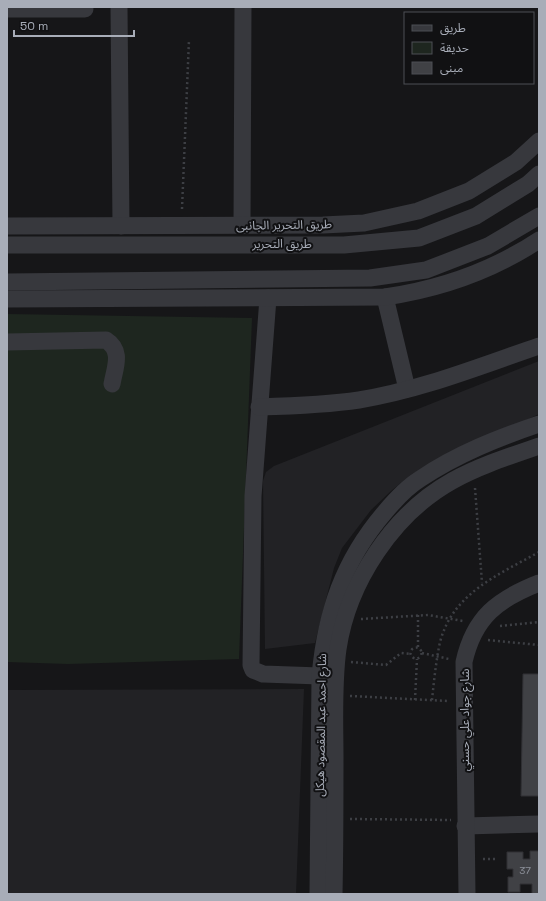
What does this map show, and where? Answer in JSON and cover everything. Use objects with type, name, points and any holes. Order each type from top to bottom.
[{"type":"street","points":[[119,7],[121,226]]},
{"type":"street","points":[[242,225],[243,7]]},
{"type":"street","points":[[7,9],[85,9]]},
{"type":"street","name":"طريق التحرير الجانبى","points":[[7,226],[323,225],[364,223],[418,211],[469,191],[516,162],[539,141]]},
{"type":"street","name":"طريق التحرير","points":[[7,245],[344,244],[419,238],[446,229],[476,216],[528,184],[539,174]]},
{"type":"street","points":[[7,282],[370,278],[426,270],[488,246],[539,216]]},
{"type":"street","points":[[323,225],[344,244]]},
{"type":"street","points":[[7,299],[385,297],[412,293],[470,276],[498,264],[539,240]]},
{"type":"street","points":[[300,278],[319,297]]},
{"type":"street","points":[[385,297],[407,389]]},
{"type":"street","points":[[268,298],[252,496],[251,665],[253,670],[263,674],[320,676]]},
{"type":"street","points":[[7,342],[106,340],[112,343],[118,354],[112,384]]},
{"type":"street","points":[[259,407],[324,405],[360,400],[446,378],[539,346]]},
{"type":"street","name":"شارع احمد عبد المقصود هيكل","points":[[318,894],[320,676],[323,644],[330,612],[341,581],[355,552],[373,526],[390,506],[419,479],[477,447],[539,424]]},
{"type":"street","name":"شارع احمد عبد المقصود هيكل","points":[[334,894],[337,661],[345,620],[355,591],[369,564],[382,545],[407,515],[431,495],[452,481],[474,470],[539,446]]},
{"type":"street","points":[[419,479],[431,495]]},
{"type":"street","name":"شارع جواد علي حسني","points":[[467,894],[464,662],[476,630],[501,601],[514,593],[539,583]]},
{"type":"street","points":[[465,823],[539,824]]},
{"type":"path","points":[[181,225],[189,40]]},
{"type":"path","points":[[474,470],[482,583]]},
{"type":"path","points":[[345,620],[418,615],[439,616],[476,630],[539,645]]},
{"type":"path","points":[[418,615],[418,648],[422,653],[464,662]]},
{"type":"path","points":[[476,630],[539,622]]},
{"type":"path","points":[[411,654],[412,649],[418,648]]},
{"type":"path","points":[[337,661],[386,665],[401,653],[411,654],[416,659],[415,700]]},
{"type":"path","points":[[416,659],[420,657],[422,653]]},
{"type":"path","points":[[336,696],[465,702]]},
{"type":"path","points":[[335,819],[465,823]]},
{"type":"shaded area","points":[[539,361],[539,414],[412,474],[391,491],[371,510],[342,548],[334,568],[315,643],[265,649],[263,481],[266,472],[274,466]]},
{"type":"shaded area","points":[[304,689],[296,894],[7,894],[7,690]]},
{"type":"green space","points":[[7,314],[252,318],[239,659],[68,664],[7,662]]},
{"type":"building","points":[[523,674],[539,674],[539,796],[521,796]]},
{"type":"building","points":[[530,851],[539,851],[539,894],[532,894],[532,884],[520,884],[520,892],[508,892],[508,877],[513,877],[513,869],[507,869],[507,852],[523,852],[523,859],[530,859]]}]
